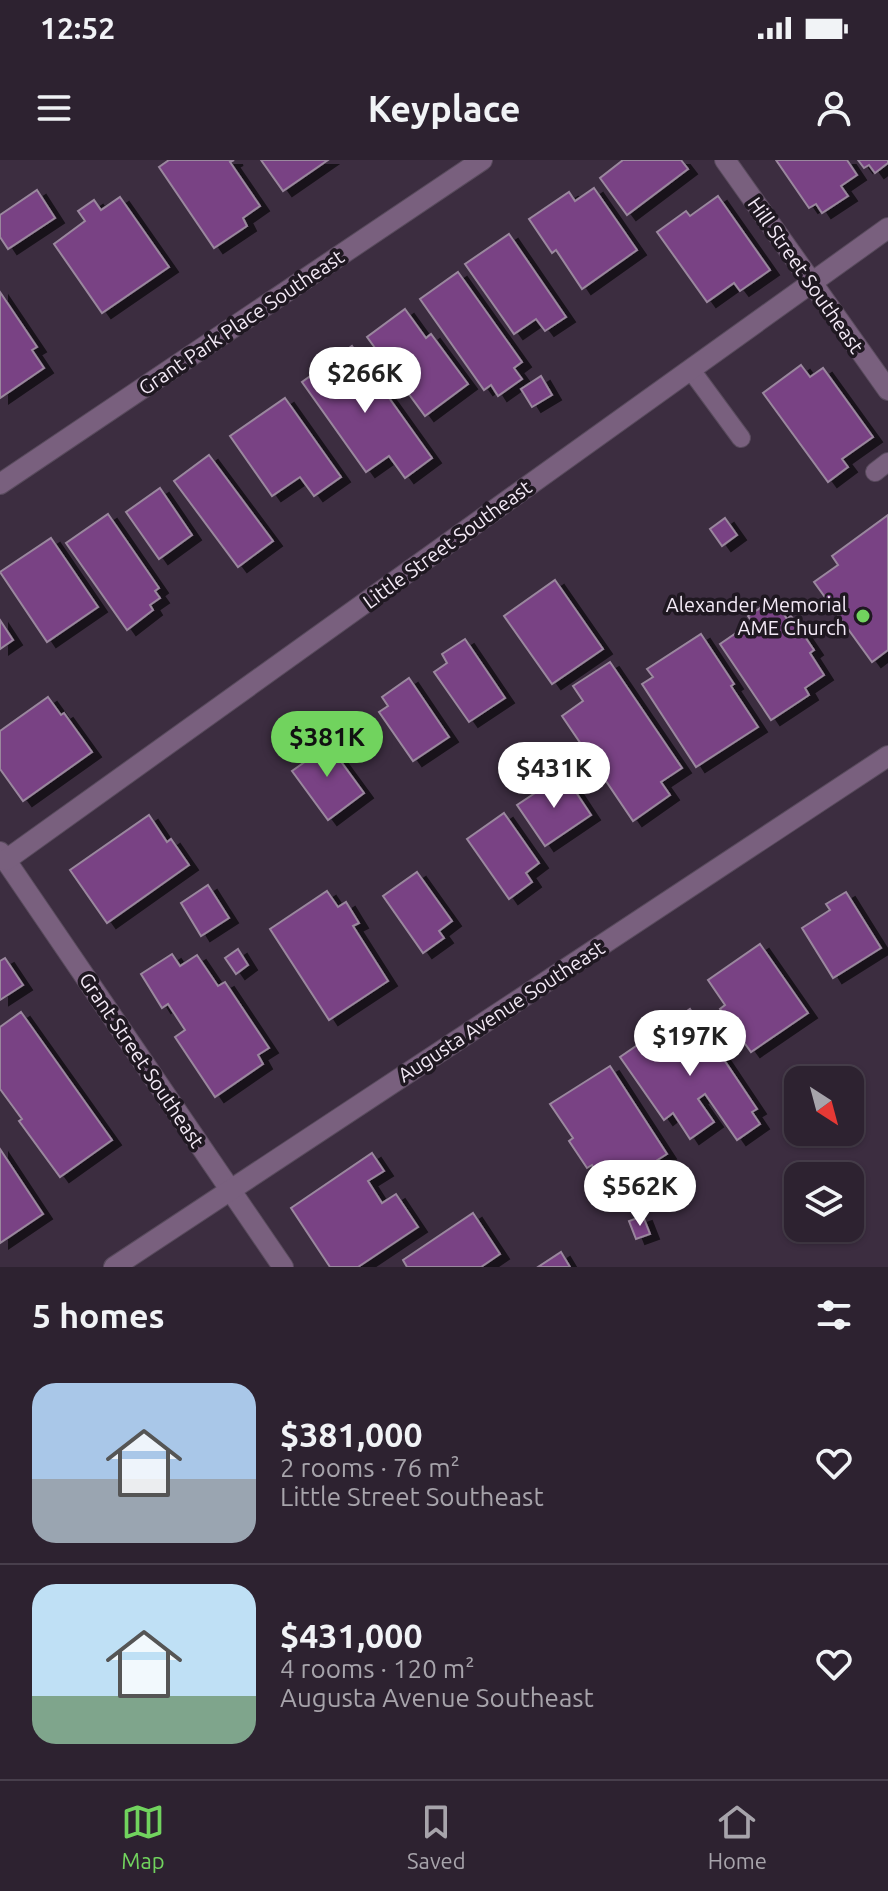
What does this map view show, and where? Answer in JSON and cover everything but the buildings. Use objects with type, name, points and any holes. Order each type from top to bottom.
[{"type":"street","name":"Grant Park Place Southeast","points":[[0,484],[482,160]]},
{"type":"street","name":"Hill Street Southeast","points":[[725,160],[888,390]]},
{"type":"street","name":"Little Street Southeast","points":[[3,856],[888,228]]},
{"type":"street","name":"Augusta Avenue Southeast","points":[[114,1267],[888,756]]},
{"type":"street","name":"Grant Street Southeast","points":[[3,856],[283,1267]]},
{"type":"lane","points":[[691,370],[741,438]]},
{"type":"place","name":"Alexander Memorial AME Church","points":[[863,616]]}]
